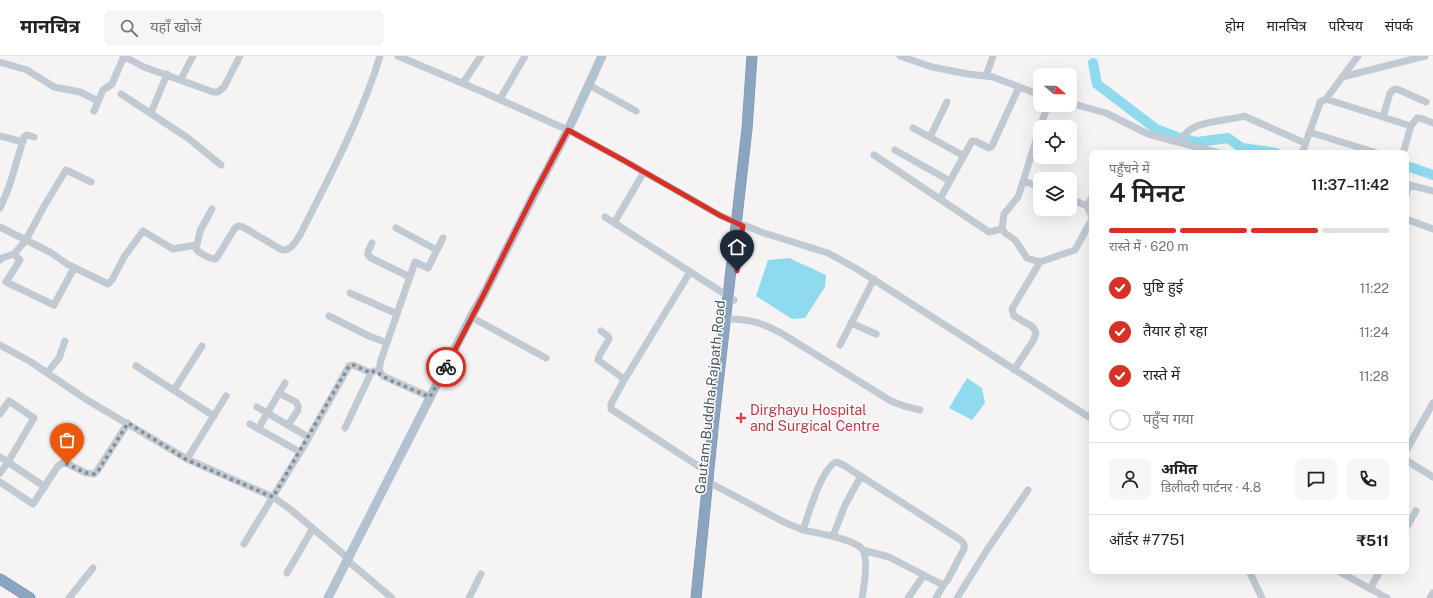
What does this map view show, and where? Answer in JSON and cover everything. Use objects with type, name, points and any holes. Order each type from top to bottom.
[{"type":"highway","points":[[740,225],[752,56]]},
{"type":"highway","name":"Gautam Buddha Rajpath Road","points":[[703,598],[732,318],[731,298],[755,103],[757,56]]},
{"type":"highway","points":[[696,598],[709,473],[731,298]]},
{"type":"highway","points":[[0,580],[30,598]]},
{"type":"highway","points":[[0,586],[20,598]]},
{"type":"main road","points":[[328,598],[568,130],[602,56]]},
{"type":"street","points":[[94,111],[103,90],[112,84],[124,56],[144,66],[213,92],[218,92],[224,87],[240,56]]},
{"type":"street","points":[[181,79],[193,56]]},
{"type":"street","points":[[212,209],[200,231],[196,245],[198,252],[216,259],[235,228],[240,226],[282,250],[289,249],[300,235],[342,153],[363,105],[380,56]]},
{"type":"street","points":[[398,56],[500,99],[568,130],[721,216],[740,225],[828,253],[857,268],[1089,417]]},
{"type":"street","points":[[463,83],[481,56]]},
{"type":"street","points":[[500,99],[525,56]]},
{"type":"street","points":[[900,56],[932,68],[986,76],[1033,92]]},
{"type":"street","points":[[986,76],[993,56]]},
{"type":"street","points":[[1303,150],[1320,102],[1326,99],[1358,56]]},
{"type":"street","points":[[1342,77],[1425,56]]},
{"type":"street","points":[[0,62],[27,70],[54,87],[80,92],[98,101]]},
{"type":"street","points":[[151,113],[167,74]]},
{"type":"street","points":[[589,86],[636,111]]},
{"type":"street","points":[[940,199],[973,141],[987,148],[991,147],[1019,87]]},
{"type":"street","points":[[1383,117],[1390,93],[1393,90],[1397,89],[1426,102]]},
{"type":"street","points":[[121,94],[188,138],[221,165]]},
{"type":"street","points":[[1326,99],[1411,126]]},
{"type":"street","points":[[930,137],[947,102]]},
{"type":"street","points":[[1077,105],[1106,113],[1148,134],[1182,139],[1211,150]]},
{"type":"street","points":[[1182,139],[1190,129],[1218,120],[1244,116],[1305,143]]},
{"type":"street","points":[[1404,150],[1411,126],[1417,118],[1433,123]]},
{"type":"street","points":[[913,128],[964,156]]},
{"type":"street","points":[[1309,132],[1367,150]]},
{"type":"street","points":[[0,136],[23,142]]},
{"type":"street","points":[[0,208],[9,187],[23,142],[26,136],[34,137]]},
{"type":"street","points":[[1033,148],[1018,197],[1004,214],[1002,229],[1005,233],[1016,240],[1027,258],[1040,262],[1075,250],[1089,225]]},
{"type":"street","points":[[895,150],[950,181]]},
{"type":"street","points":[[874,155],[989,232],[1002,229]]},
{"type":"street","points":[[0,260],[14,254],[26,240],[66,170],[91,182]]},
{"type":"street","points":[[614,223],[644,172]]},
{"type":"street","points":[[1024,181],[1033,184]]},
{"type":"street","points":[[1409,185],[1433,191]]},
{"type":"street","points":[[1077,202],[1087,206],[1089,210]]},
{"type":"street","points":[[1087,206],[1089,202]]},
{"type":"street","points":[[605,217],[731,298]]},
{"type":"street","points":[[1409,220],[1433,229]]},
{"type":"street","points":[[0,227],[50,252],[74,268],[105,284],[110,284],[124,257],[143,231],[173,249],[196,245]]},
{"type":"street","points":[[396,228],[437,250]]},
{"type":"street","points":[[380,373],[380,367],[387,343],[414,262],[428,268],[443,238]]},
{"type":"street","points":[[372,243],[368,252],[368,255],[371,258],[410,277]]},
{"type":"street","points":[[14,254],[20,260],[6,282],[54,305],[74,268]]},
{"type":"street","points":[[1014,370],[1033,341],[1036,333],[1033,327],[1014,316],[1012,310],[1040,262]]},
{"type":"street","points":[[690,272],[623,382],[611,404],[611,409],[709,473]]},
{"type":"street","points":[[840,346],[874,279]]},
{"type":"street","points":[[350,293],[397,314]]},
{"type":"street","points":[[329,316],[369,336],[387,343]]},
{"type":"street","points":[[471,317],[546,358]]},
{"type":"street","points":[[732,318],[766,324],[891,401],[920,410]]},
{"type":"street","points":[[851,323],[876,334]]},
{"type":"street","points":[[601,331],[608,336],[609,339],[598,360],[622,377],[624,379],[623,382]]},
{"type":"street","points":[[47,373],[59,358],[65,341]]},
{"type":"street","points":[[0,345],[47,373],[87,400],[128,423],[187,460],[273,497],[290,509],[392,598]]},
{"type":"street","points":[[174,390],[202,346]]},
{"type":"street","points":[[244,544],[300,452],[349,366],[353,365],[371,373],[374,371],[380,373],[390,380],[430,397]]},
{"type":"street","points":[[136,366],[214,416]]},
{"type":"street","points":[[345,428],[371,373]]},
{"type":"street","points":[[258,429],[285,383]]},
{"type":"street","points":[[279,393],[296,402],[298,406],[298,410],[288,425]]},
{"type":"street","points":[[187,460],[226,396]]},
{"type":"street","points":[[0,414],[9,402],[34,418],[0,474]]},
{"type":"street","points":[[1409,445],[1433,403]]},
{"type":"street","points":[[257,407],[308,437]]},
{"type":"street","points":[[0,482],[33,504],[58,466],[64,462],[86,473],[94,474],[98,471],[128,423]]},
{"type":"street","points":[[250,424],[300,452]]},
{"type":"street","points":[[0,457],[45,487]]},
{"type":"street","points":[[1409,462],[1433,477]]},
{"type":"street","points":[[803,530],[817,491],[831,465],[834,463],[840,463],[964,542],[964,549],[936,598]]},
{"type":"street","points":[[833,536],[845,505],[861,476]]},
{"type":"street","points":[[714,484],[784,522],[803,530],[833,536],[858,545],[863,550],[889,557],[937,583],[944,584]]},
{"type":"street","points":[[957,598],[987,550],[1028,490]]},
{"type":"street","points":[[1409,523],[1416,511]]},
{"type":"street","points":[[287,573],[312,528]]},
{"type":"street","points":[[862,598],[865,566],[863,550]]},
{"type":"street","points":[[69,598],[93,568]]},
{"type":"street","points":[[469,598],[481,574]]},
{"type":"street","points":[[1250,574],[1262,598]]},
{"type":"street","points":[[1343,574],[1387,598]]},
{"type":"street","points":[[1370,589],[1378,574]]},
{"type":"street","points":[[908,598],[924,575]]},
{"type":"street","points":[[1430,598],[1433,593]]},
{"type":"water","points":[[789,258],[826,275],[825,287],[805,318],[792,319],[756,296],[768,260]]},
{"type":"water","points":[[967,378],[982,388],[985,403],[972,420],[949,408]]},
{"type":"waterway","points":[[1093,63],[1097,84],[1156,129],[1177,137],[1197,142],[1228,138],[1242,148],[1256,150]]},
{"type":"waterway","points":[[1409,167],[1433,175]]},
{"type":"way so far","points":[[67,464],[86,473],[94,474],[98,471],[128,423],[187,460],[273,497],[304,446],[349,366],[353,365],[371,373],[374,371],[380,373],[390,380],[430,397],[446,367]]},
{"type":"place","name":"Dirghayu Hospital and Surgical Centre","points":[[741,418]]},
{"type":"route","points":[[446,367],[568,130],[721,216],[743,226],[737,271]]}]
